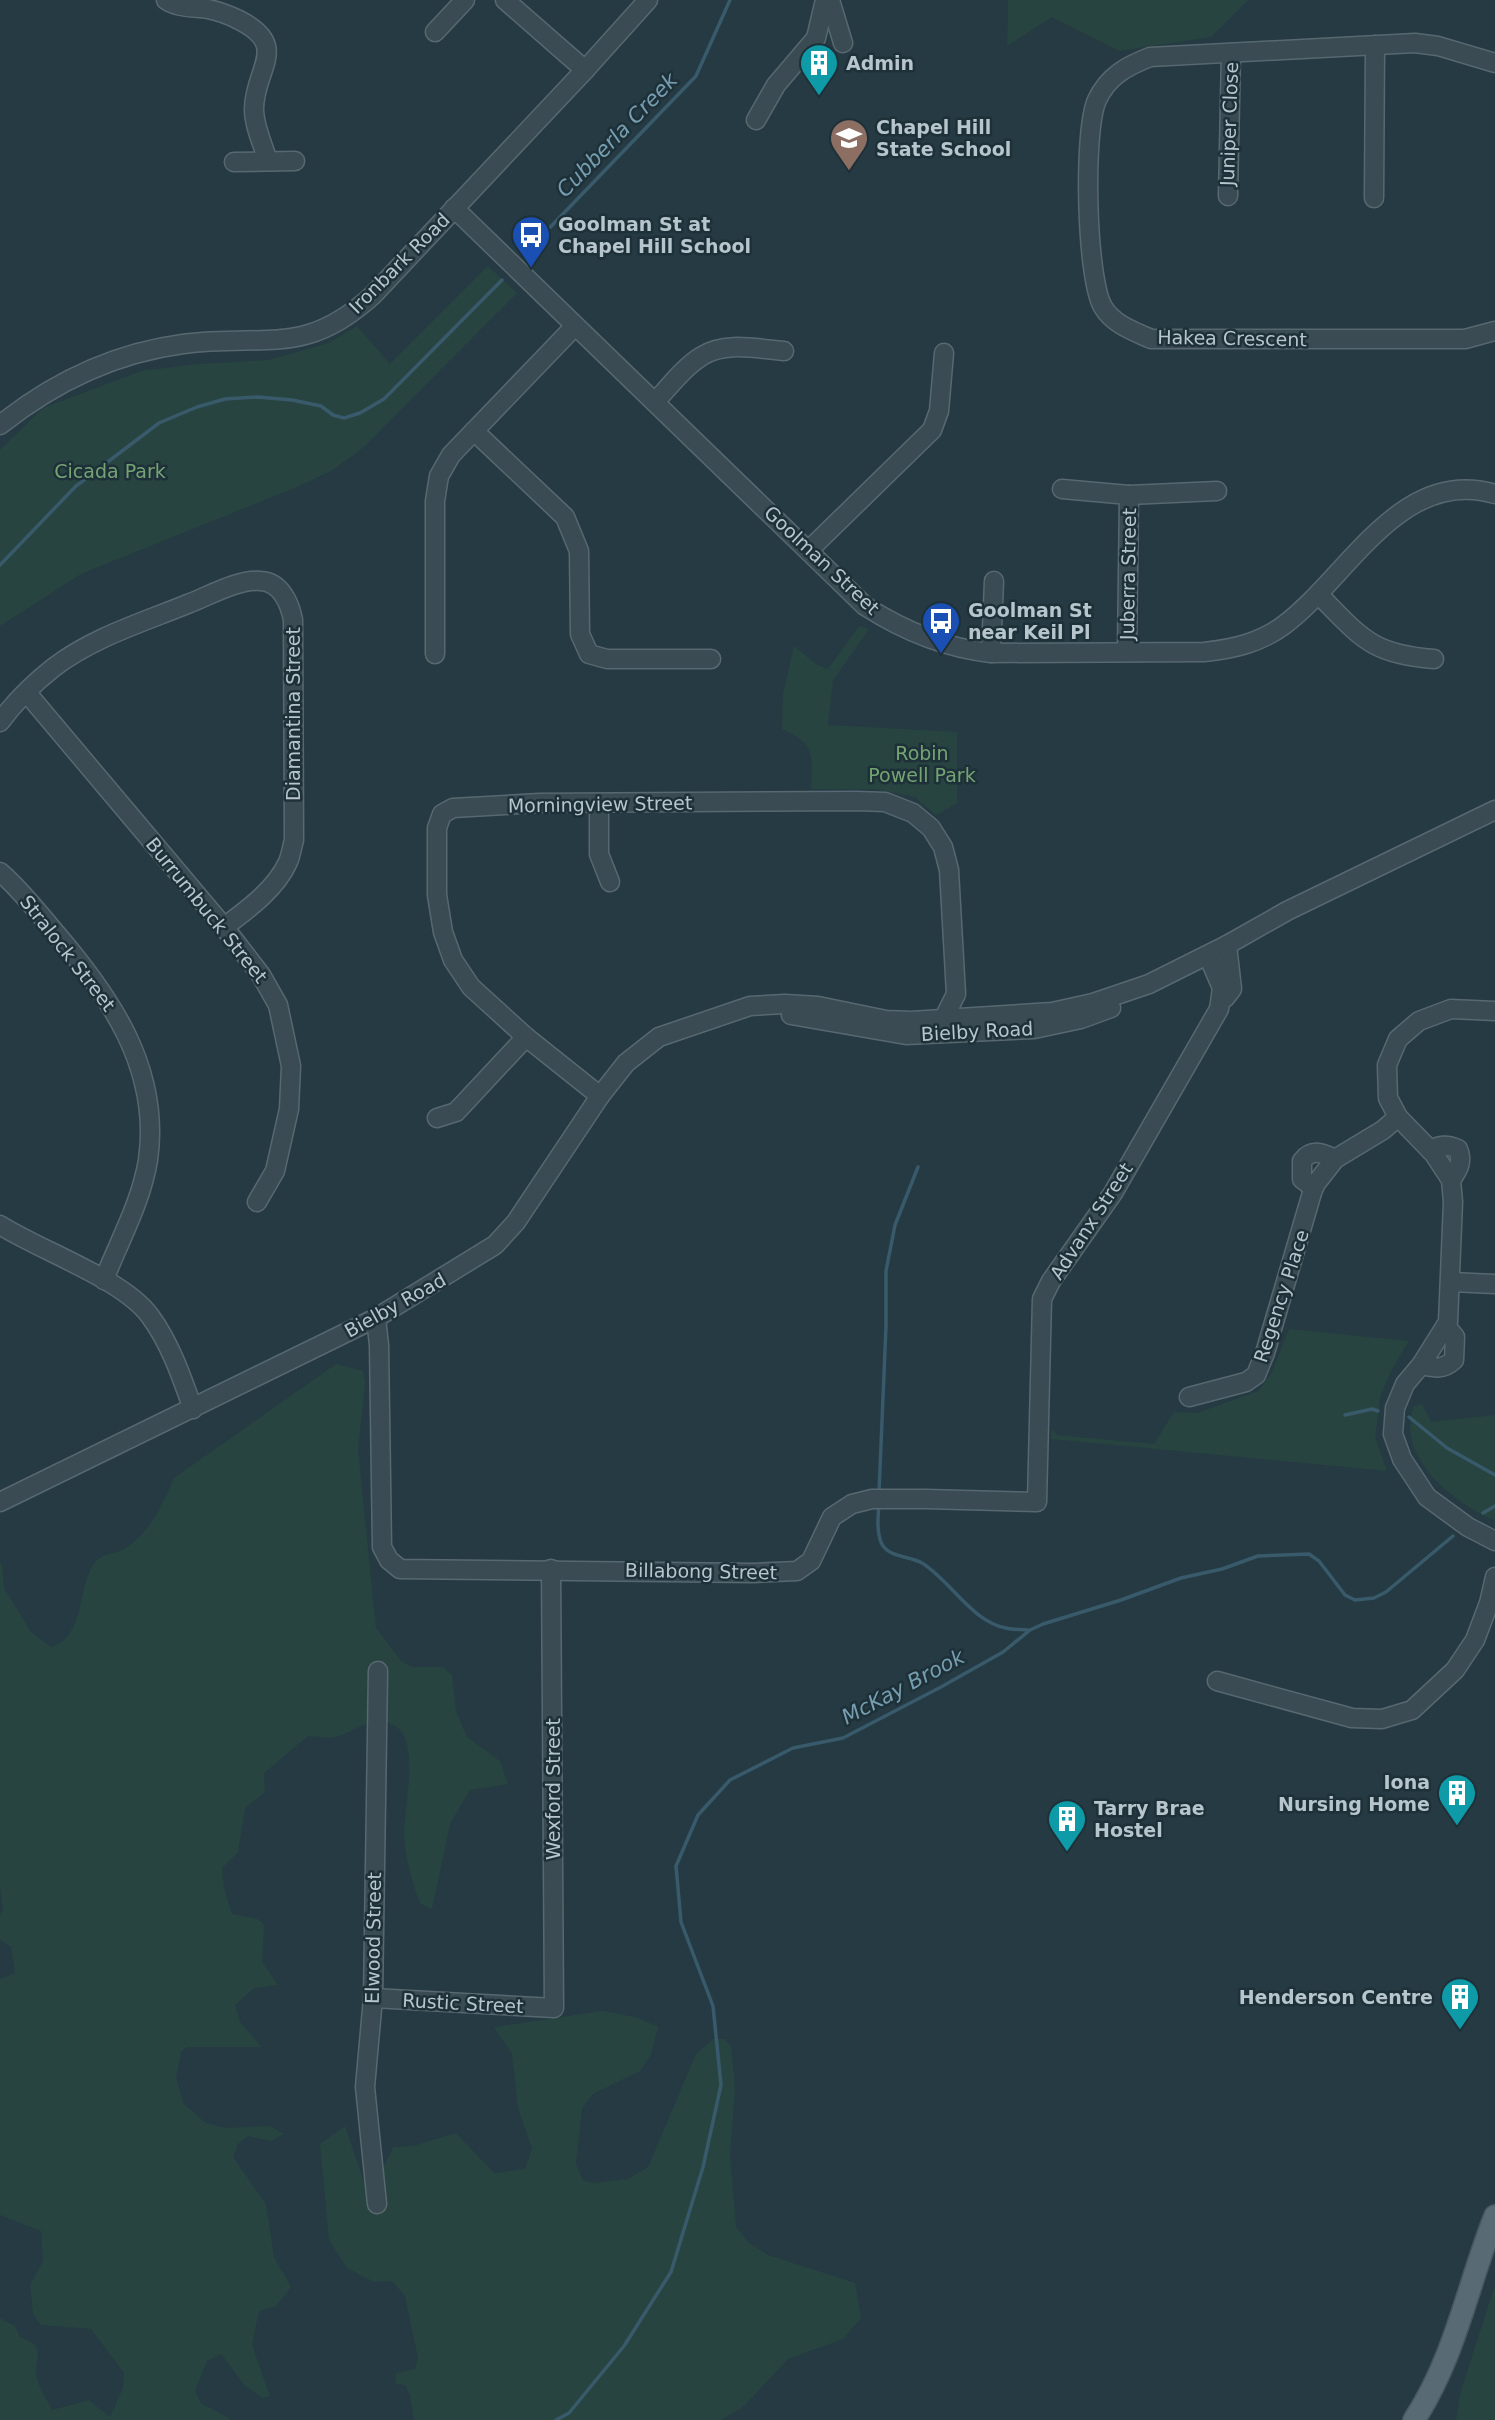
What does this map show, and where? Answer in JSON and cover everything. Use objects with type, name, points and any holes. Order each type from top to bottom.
[{"type":"main road","points":[[1414,2420],[1431,2394],[1495,2216]]},
{"type":"street","points":[[166,0],[172,4],[211,10],[237,19],[262,35],[266,47],[265,63],[254,108],[268,161]]},
{"type":"street","points":[[435,33],[465,0]]},
{"type":"street","points":[[505,0],[585,70]]},
{"type":"street","name":"Ironbark Road","points":[[0,425],[29,402],[66,380],[108,361],[195,342],[289,339],[327,328],[357,309],[585,70],[648,0]]},
{"type":"street","points":[[828,0],[843,43]]},
{"type":"street","points":[[756,120],[776,85],[816,38],[828,0]]},
{"type":"street","name":"Hakea Crescent","points":[[1495,63],[1438,46],[1415,43],[1150,57],[1127,66],[1111,78],[1098,98],[1091,117],[1088,176],[1092,268],[1096,289],[1103,307],[1117,323],[1151,339],[1465,339],[1495,331]]},
{"type":"street","points":[[1374,198],[1375,45]]},
{"type":"street","name":"Juniper Close","points":[[1228,196],[1231,53]]},
{"type":"street","points":[[234,162],[295,161]]},
{"type":"street","name":"Goolman Street","points":[[454,208],[865,606],[909,631],[947,645],[991,653],[1204,652],[1232,649],[1258,640],[1283,626],[1397,513],[1419,500],[1450,490],[1463,489],[1495,495]]},
{"type":"street","points":[[435,654],[435,501],[439,475],[451,456],[575,326]]},
{"type":"street","points":[[655,402],[704,354],[738,347],[784,351]]},
{"type":"street","points":[[809,550],[933,430],[939,411],[944,353]]},
{"type":"street","points":[[474,431],[565,517],[579,551],[580,634],[589,654],[607,659],[710,659]]},
{"type":"street","points":[[1062,489],[1129,495],[1217,491]]},
{"type":"street","name":"Juberra Street","points":[[1127,652],[1129,495]]},
{"type":"street","name":"Diamantina Street","points":[[0,722],[53,668],[109,636],[236,585],[263,581],[279,589],[290,605],[293,620],[294,840],[289,861],[276,882],[224,927]]},
{"type":"street","points":[[991,653],[994,581]]},
{"type":"street","points":[[1318,594],[1367,642],[1383,650],[1434,659]]},
{"type":"street","name":"Burrumbuck Street","points":[[27,693],[224,927],[261,975],[278,1005],[291,1066],[289,1109],[275,1171],[257,1202]]},
{"type":"street","name":"Morningview Street","points":[[600,1096],[526,1037],[471,987],[453,960],[443,932],[437,895],[437,828],[442,814],[453,808],[599,803],[857,801],[885,802],[913,813],[931,828],[943,847],[949,870],[956,994],[944,1018]]},
{"type":"street","points":[[599,803],[599,854],[610,882]]},
{"type":"street","name":"Bielby Road","points":[[0,1502],[376,1318],[495,1245],[516,1223],[600,1096],[626,1063],[659,1037],[750,1006],[818,1006],[886,1020],[975,1018],[1052,1012],[1093,1003],[1149,984],[1219,950],[1287,911],[1495,810]]},
{"type":"street","name":"Stralock Street","points":[[0,872],[60,938],[106,995],[129,1038],[144,1084],[150,1122],[148,1159],[141,1193],[104,1280]]},
{"type":"street","name":"Bielby Road","points":[[715,1019],[796,1015],[883,1033],[906,1035],[1034,1029],[1081,1019],[1159,990],[1192,972],[1219,950]]},
{"type":"street","name":"Advanx Street","points":[[1037,1502],[1042,1299],[1051,1281],[1113,1193],[1222,1003],[1219,950]]},
{"type":"street","points":[[956,994],[975,1018]]},
{"type":"street","points":[[1495,1011],[1451,1009],[1419,1021],[1398,1040],[1387,1065],[1388,1098],[1398,1117],[1430,1150],[1451,1180],[1451,1282],[1446,1326],[1405,1384],[1395,1408],[1393,1434],[1402,1460],[1427,1497],[1468,1527],[1495,1541]]},
{"type":"street","points":[[437,1118],[456,1112],[526,1037]]},
{"type":"street","name":"Regency Place","points":[[1189,1397],[1237,1385],[1256,1375],[1314,1188],[1335,1159],[1383,1130],[1398,1117]]},
{"type":"street","points":[[1314,1188],[1303,1179],[1300,1170],[1307,1154],[1315,1151],[1335,1159]]},
{"type":"street","points":[[0,1225],[127,1293],[150,1315],[170,1351],[193,1409]]},
{"type":"street","points":[[1451,1282],[1495,1284]]},
{"type":"street","name":"Billabong Street","points":[[376,1318],[379,1345],[382,1546],[389,1560],[400,1569],[753,1573],[797,1571],[811,1561],[832,1517],[852,1504],[872,1500],[926,1499],[1037,1502]]},
{"type":"street","points":[[1421,1365],[1446,1367],[1454,1360],[1455,1337],[1446,1326]]},
{"type":"street","name":"Wexford Street","points":[[551,1569],[554,2008]]},
{"type":"street","points":[[1217,1681],[1352,1718],[1382,1719],[1412,1710],[1455,1670],[1475,1640],[1489,1603],[1495,1577]]},
{"type":"street","name":"Elwood Street","points":[[377,2204],[365,2087],[373,1998],[378,1671]]},
{"type":"street","name":"Rustic Street","points":[[373,1998],[554,2008]]},
{"type":"green space","points":[[1008,0],[1248,0],[1211,37],[1119,51],[1052,17],[1007,46]]},
{"type":"green space","name":"Cicada Park","points":[[488,266],[517,293],[363,448],[331,471],[297,487],[81,574],[0,626],[0,450],[43,408],[141,371],[268,360],[329,343],[357,326],[390,364]]},
{"type":"green space","name":"Robin Powell Park","points":[[859,626],[869,629],[833,680],[828,725],[957,732],[957,803],[936,815],[915,797],[874,789],[811,789],[810,752],[801,740],[782,729],[783,694],[794,646],[816,664],[828,669]]},
{"type":"green space","points":[[1289,1329],[1409,1341],[1392,1369],[1380,1397],[1375,1437],[1387,1471],[1051,1439],[1052,1428],[1057,1435],[1154,1444],[1174,1412],[1197,1413],[1258,1391],[1272,1372]]},
{"type":"green space","points":[[336,1364],[363,1371],[365,1383],[358,1450],[376,1628],[401,1661],[412,1667],[443,1667],[452,1675],[456,1711],[467,1737],[500,1761],[508,1784],[470,1790],[450,1824],[432,1909],[420,1903],[408,1861],[404,1835],[409,1758],[401,1731],[391,1724],[376,1722],[335,1737],[308,1736],[264,1773],[265,1792],[245,1808],[238,1852],[222,1868],[224,1889],[232,1914],[258,1919],[264,1925],[262,1962],[278,1985],[254,1988],[235,2005],[240,2022],[262,2047],[187,2047],[181,2052],[176,2078],[184,2104],[206,2123],[226,2128],[270,2126],[284,2134],[270,2141],[248,2136],[238,2144],[233,2157],[266,2204],[274,2257],[291,2287],[276,2306],[259,2311],[252,2345],[270,2396],[263,2398],[245,2386],[221,2354],[207,2361],[195,2391],[201,2403],[232,2420],[0,2420],[0,2318],[15,2326],[20,2337],[35,2345],[38,2354],[37,2379],[52,2410],[89,2400],[110,2417],[123,2388],[124,2373],[91,2329],[41,2325],[33,2314],[30,2285],[43,2261],[41,2231],[0,2215],[0,1979],[15,1973],[11,1947],[0,1940],[0,1914],[3,1910],[0,1887],[0,1563],[4,1588],[31,1632],[51,1647],[60,1643],[75,1624],[87,1577],[95,1563],[102,1556],[126,1548],[142,1534],[161,1507],[174,1478]]},
{"type":"green space","points":[[1422,1404],[1431,1422],[1495,1415],[1495,1520],[1479,1513],[1446,1490],[1420,1460],[1412,1443],[1410,1425],[1414,1406]]},
{"type":"green space","points":[[602,2011],[636,2017],[658,2027],[651,2055],[640,2071],[593,2094],[582,2109],[576,2163],[583,2181],[593,2183],[628,2179],[648,2167],[696,2054],[713,2039],[725,2039],[731,2047],[735,2088],[730,2155],[736,2227],[749,2243],[768,2255],[855,2283],[861,2318],[843,2339],[788,2359],[744,2406],[721,2420],[414,2420],[410,2395],[405,2385],[396,2384],[396,2373],[415,2369],[418,2358],[405,2296],[392,2281],[374,2282],[347,2268],[329,2240],[320,2144],[345,2126],[367,2191],[375,2186],[393,2147],[413,2146],[456,2133],[494,2173],[525,2169],[532,2149],[518,2108],[512,2054],[494,2027]]},
{"type":"green space","points":[[1495,2285],[1495,2420],[1456,2420],[1461,2391]]},
{"type":"waterway","name":"Cubberla Creek","points":[[532,246],[696,76],[730,0]]},
{"type":"waterway","name":"Cubberla Creek","points":[[0,565],[76,486],[159,423],[225,399],[258,397],[321,406],[333,415],[344,418],[360,413],[384,399],[502,280]]},
{"type":"waterway","points":[[879,1492],[886,1271],[895,1225],[918,1167]]},
{"type":"waterway","points":[[1345,1415],[1372,1409],[1378,1411]]},
{"type":"waterway","points":[[1409,1417],[1447,1448],[1495,1475]]},
{"type":"waterway","points":[[879,1503],[879,1536],[887,1550],[922,1563],[972,1609],[994,1624],[1009,1629],[1028,1630]]},
{"type":"waterway","name":"McKay Brook","points":[[1483,1513],[1495,1506]]},
{"type":"waterway","name":"McKay Brook","points":[[556,2420],[569,2413],[624,2346],[671,2272],[703,2167],[721,2085],[713,2006],[681,1922],[676,1866],[698,1815],[730,1780],[793,1748],[843,1738],[1003,1652],[1030,1630],[1043,1624],[1181,1578],[1222,1569],[1258,1556],[1309,1554],[1319,1561],[1345,1595],[1355,1600],[1374,1598],[1386,1592],[1453,1536]]},
{"type":"place","name":"Admin","points":[[819,97]]},
{"type":"place","name":"Chapel Hill State School","points":[[849,172]]},
{"type":"place","name":"Goolman St at Chapel Hill School","points":[[531,269]]},
{"type":"place","name":"Goolman St near Keil Pl","points":[[941,655]]},
{"type":"place","name":"Iona Nursing Home","points":[[1457,1827]]},
{"type":"place","name":"Tarry Brae Hostel","points":[[1067,1853]]},
{"type":"place","name":"Henderson Centre","points":[[1460,2031]]}]
